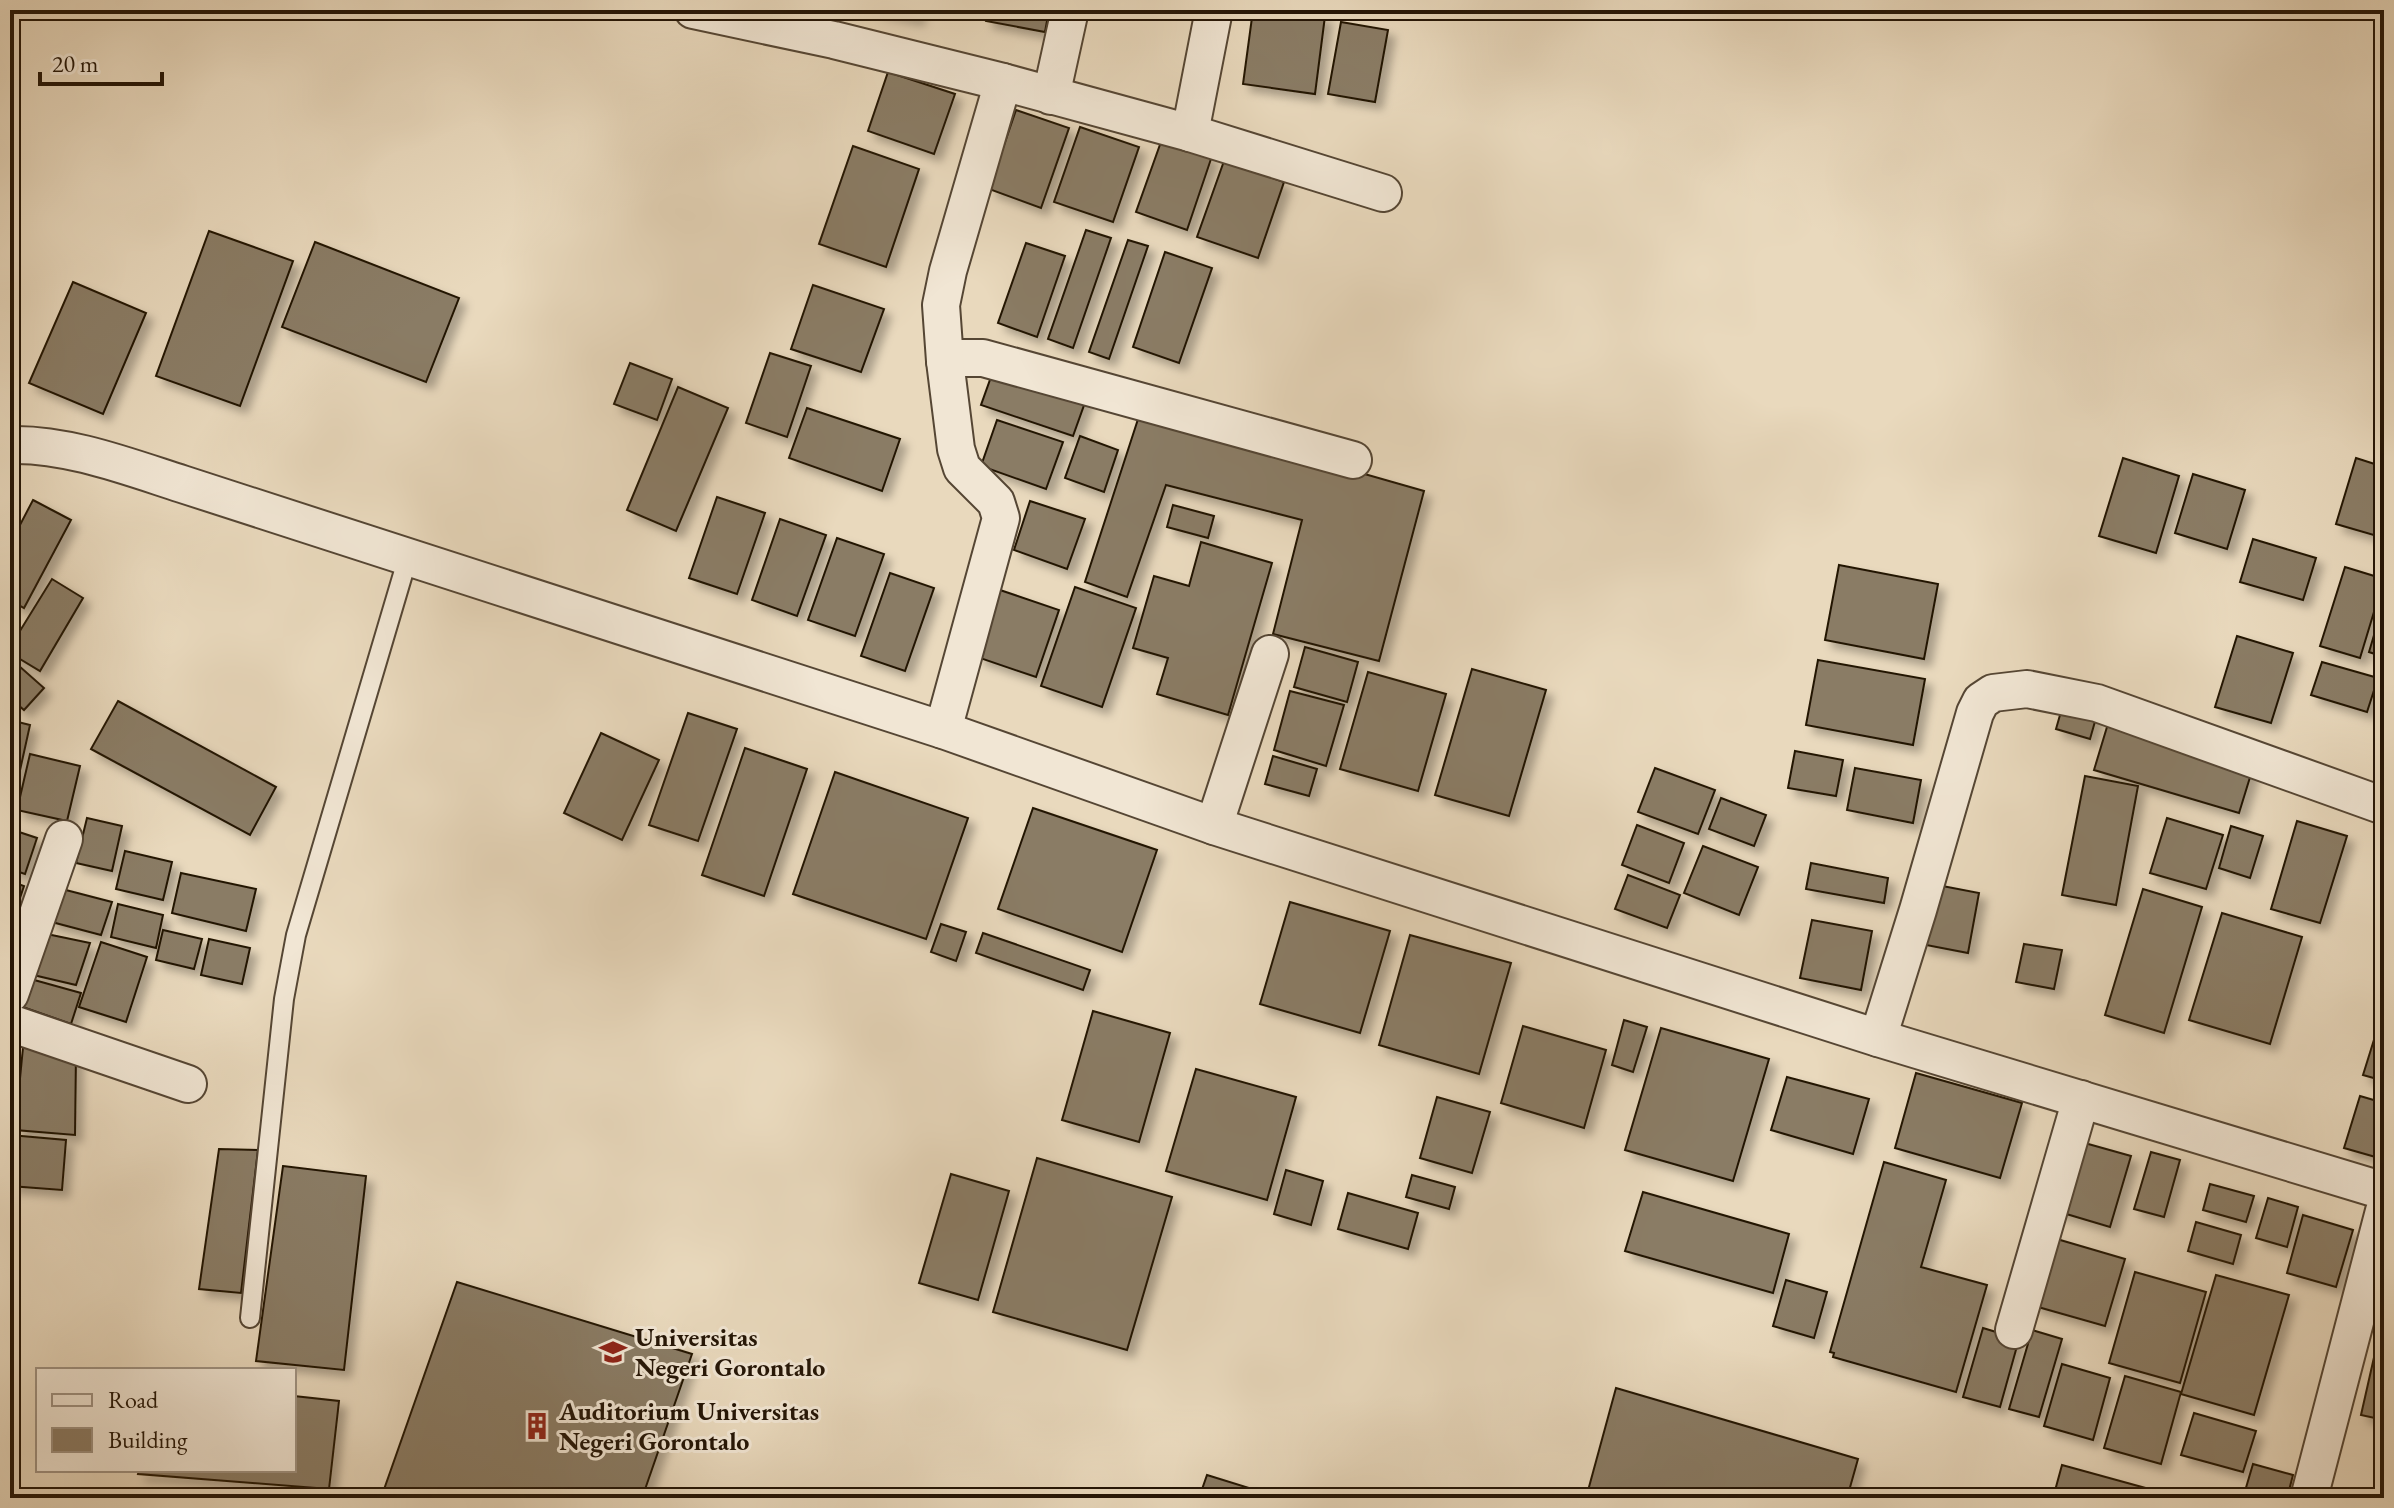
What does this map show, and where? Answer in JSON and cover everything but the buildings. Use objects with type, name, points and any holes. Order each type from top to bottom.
[{"type":"street","points":[[693,10],[834,40],[1003,82],[1190,133],[1383,193]]},
{"type":"street","points":[[1051,96],[1070,10]]},
{"type":"street","points":[[1190,133],[1214,10]]},
{"type":"street","points":[[943,730],[1001,518],[996,502],[962,468],[956,449],[941,305],[1003,82]]},
{"type":"street","points":[[945,361],[983,358],[1353,460]]},
{"type":"street","points":[[10,445],[27,444],[108,460],[943,730],[1214,826],[1878,1038],[2384,1191]]},
{"type":"street","points":[[1214,826],[1270,654]]},
{"type":"street","points":[[1878,1038],[1975,713],[1981,701],[1993,693],[2027,689],[2097,703],[2384,806]]},
{"type":"street","points":[[10,994],[64,839]]},
{"type":"street","points":[[10,1023],[188,1084]]},
{"type":"street","points":[[2014,1330],[2081,1099]]},
{"type":"street","points":[[2309,1498],[2384,1211]]},
{"type":"lane","points":[[250,1318],[284,999],[296,935],[408,557]]},
{"type":"place","name":"Universitas Negeri Gorontalo","points":[[613,1352]]},
{"type":"place","name":"Auditorium Universitas Negeri Gorontalo","points":[[537,1426]]}]
